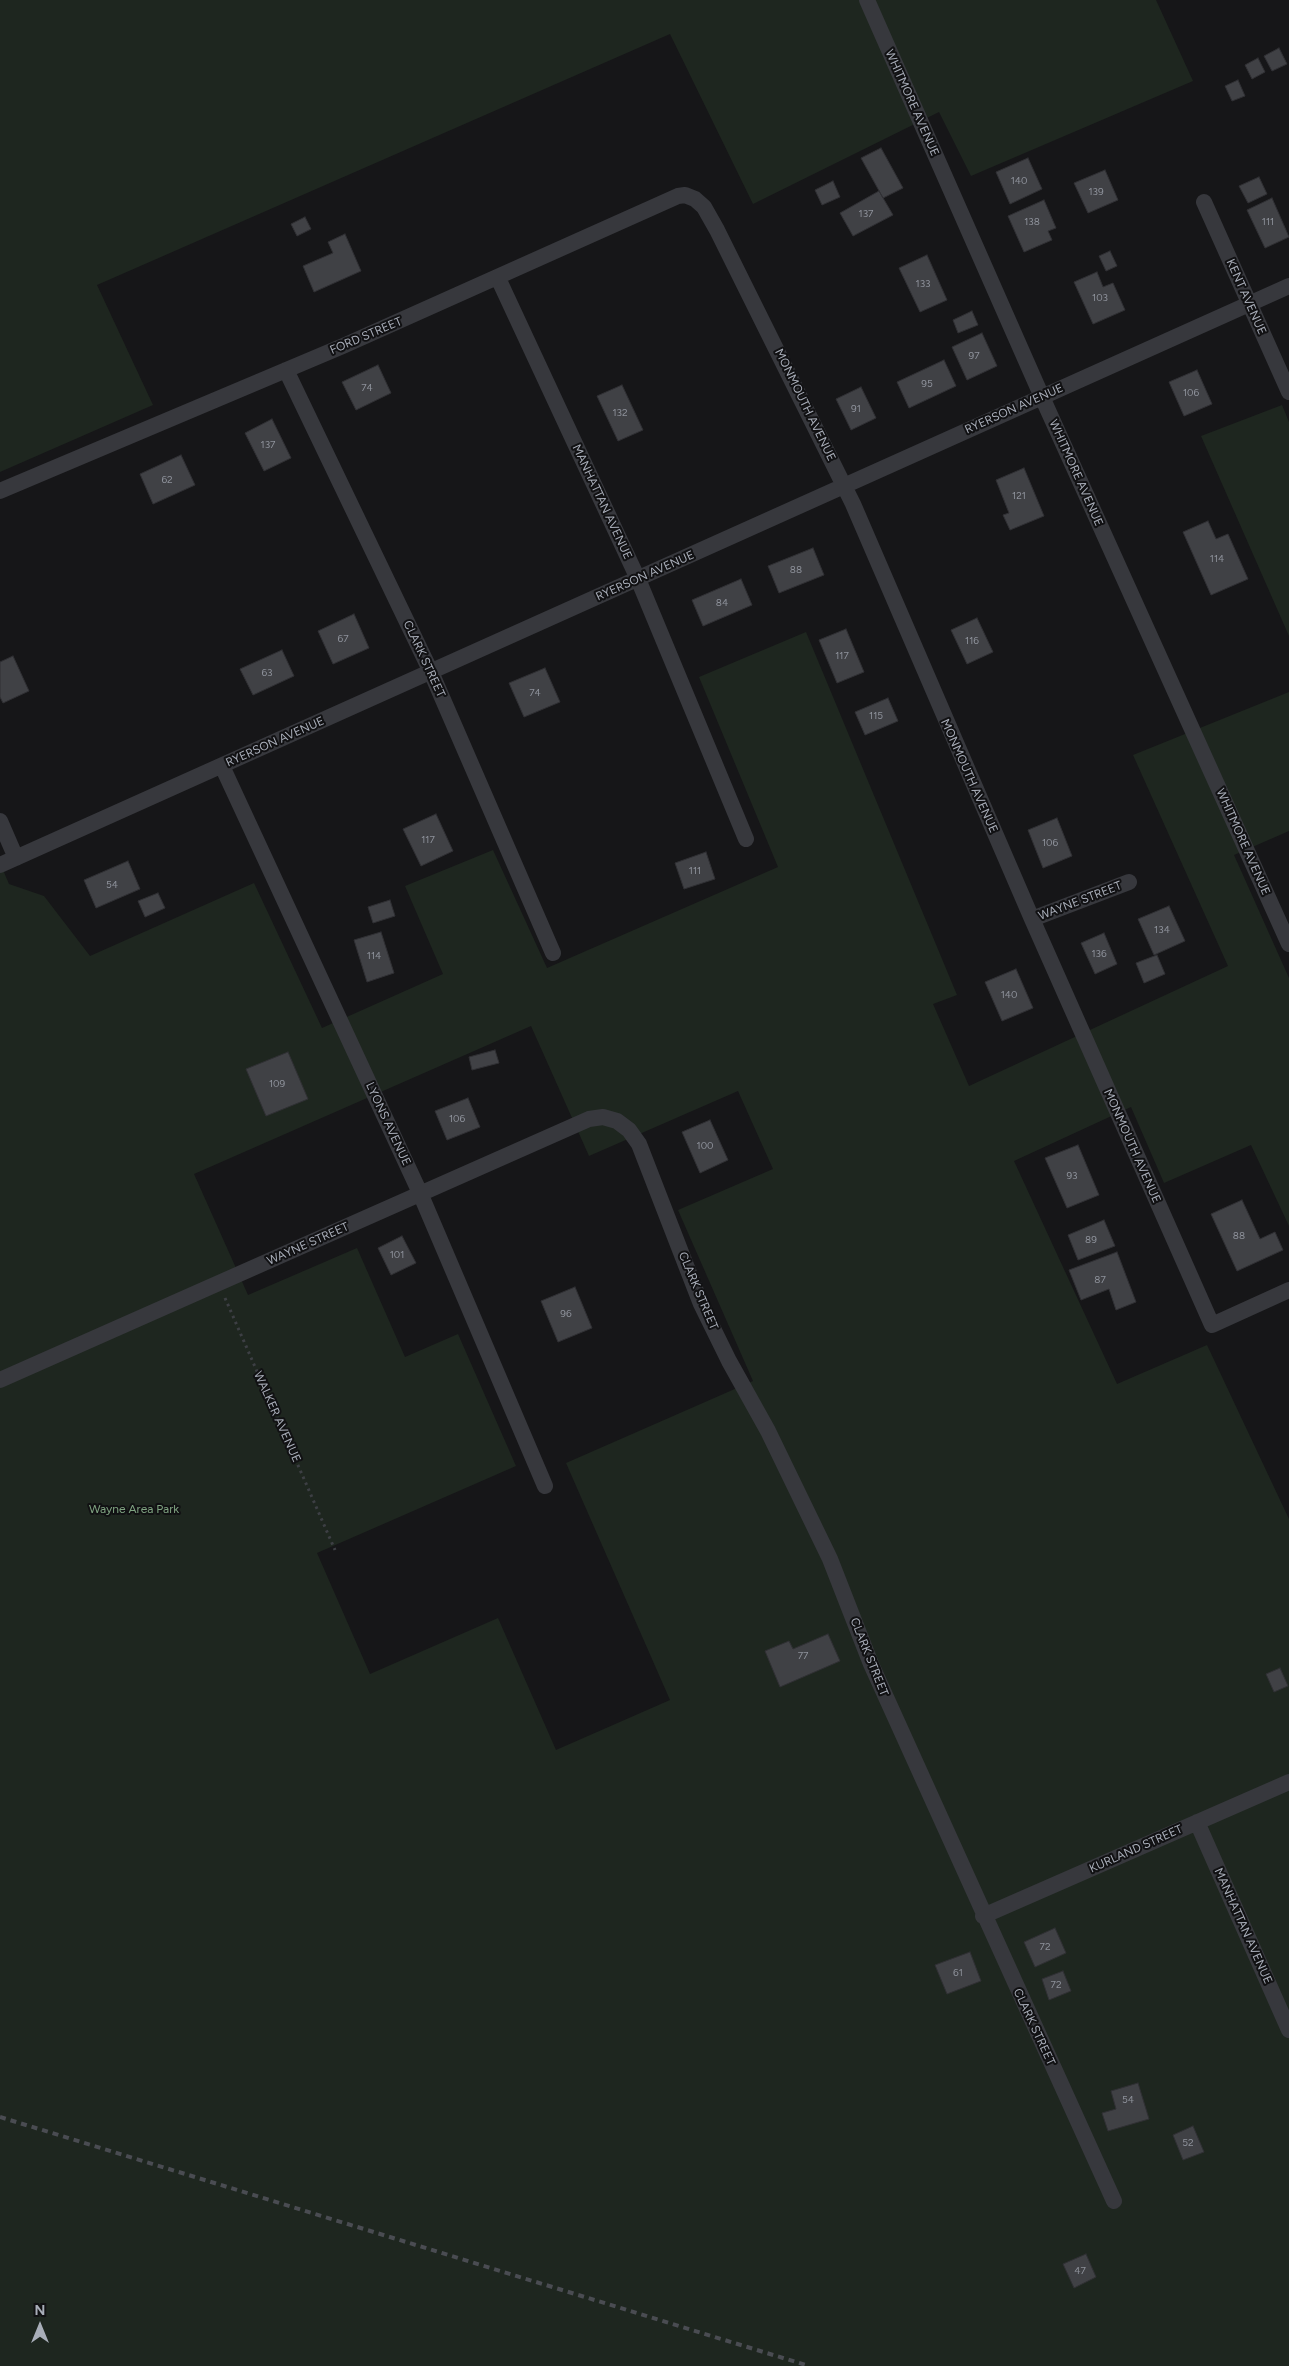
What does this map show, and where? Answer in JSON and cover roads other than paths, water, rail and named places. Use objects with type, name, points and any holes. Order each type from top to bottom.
[{"type":"street","name":"WHITMORE AVENUE","points":[[867,0],[1042,397],[1289,944]]},
{"type":"street","name":"FORD STREET","points":[[0,491],[498,278],[678,196],[685,195],[695,198],[704,207],[717,230]]},
{"type":"street","name":"KENT AVENUE","points":[[1204,202],[1289,392]]},
{"type":"street","name":"MONMOUTH AVENUE","points":[[717,230],[844,486],[1032,919],[1212,1325],[1289,1290]]},
{"type":"street","name":"MANHATTAN AVENUE","points":[[498,278],[638,579],[746,839]]},
{"type":"street","name":"RYERSON AVENUE","points":[[0,865],[1289,286]]},
{"type":"street","name":"CLARK STREET","points":[[286,370],[431,672],[553,952]]},
{"type":"street","name":"LYONS AVENUE","points":[[222,766],[420,1193],[545,1486]]},
{"type":"street","points":[[0,821],[16,858]]},
{"type":"street","name":"WAYNE STREET","points":[[1032,919],[1129,882]]},
{"type":"street","name":"WAYNE STREET","points":[[0,1380],[589,1119],[603,1117],[617,1121]]},
{"type":"street","name":"CLARK STREET","points":[[617,1121],[629,1130],[639,1144],[701,1304],[729,1361],[782,1458],[830,1559],[870,1664],[1114,2201]]},
{"type":"street","name":"KURLAND STREET","points":[[983,1916],[1289,1782]]},
{"type":"street","name":"MANHATTAN AVENUE","points":[[1197,1822],[1289,2030]]},
{"type":"railway","points":[[0,2117],[809,2366]]},
{"type":"park label","name":"Wayne Area Park","points":[[134,1509]]}]
